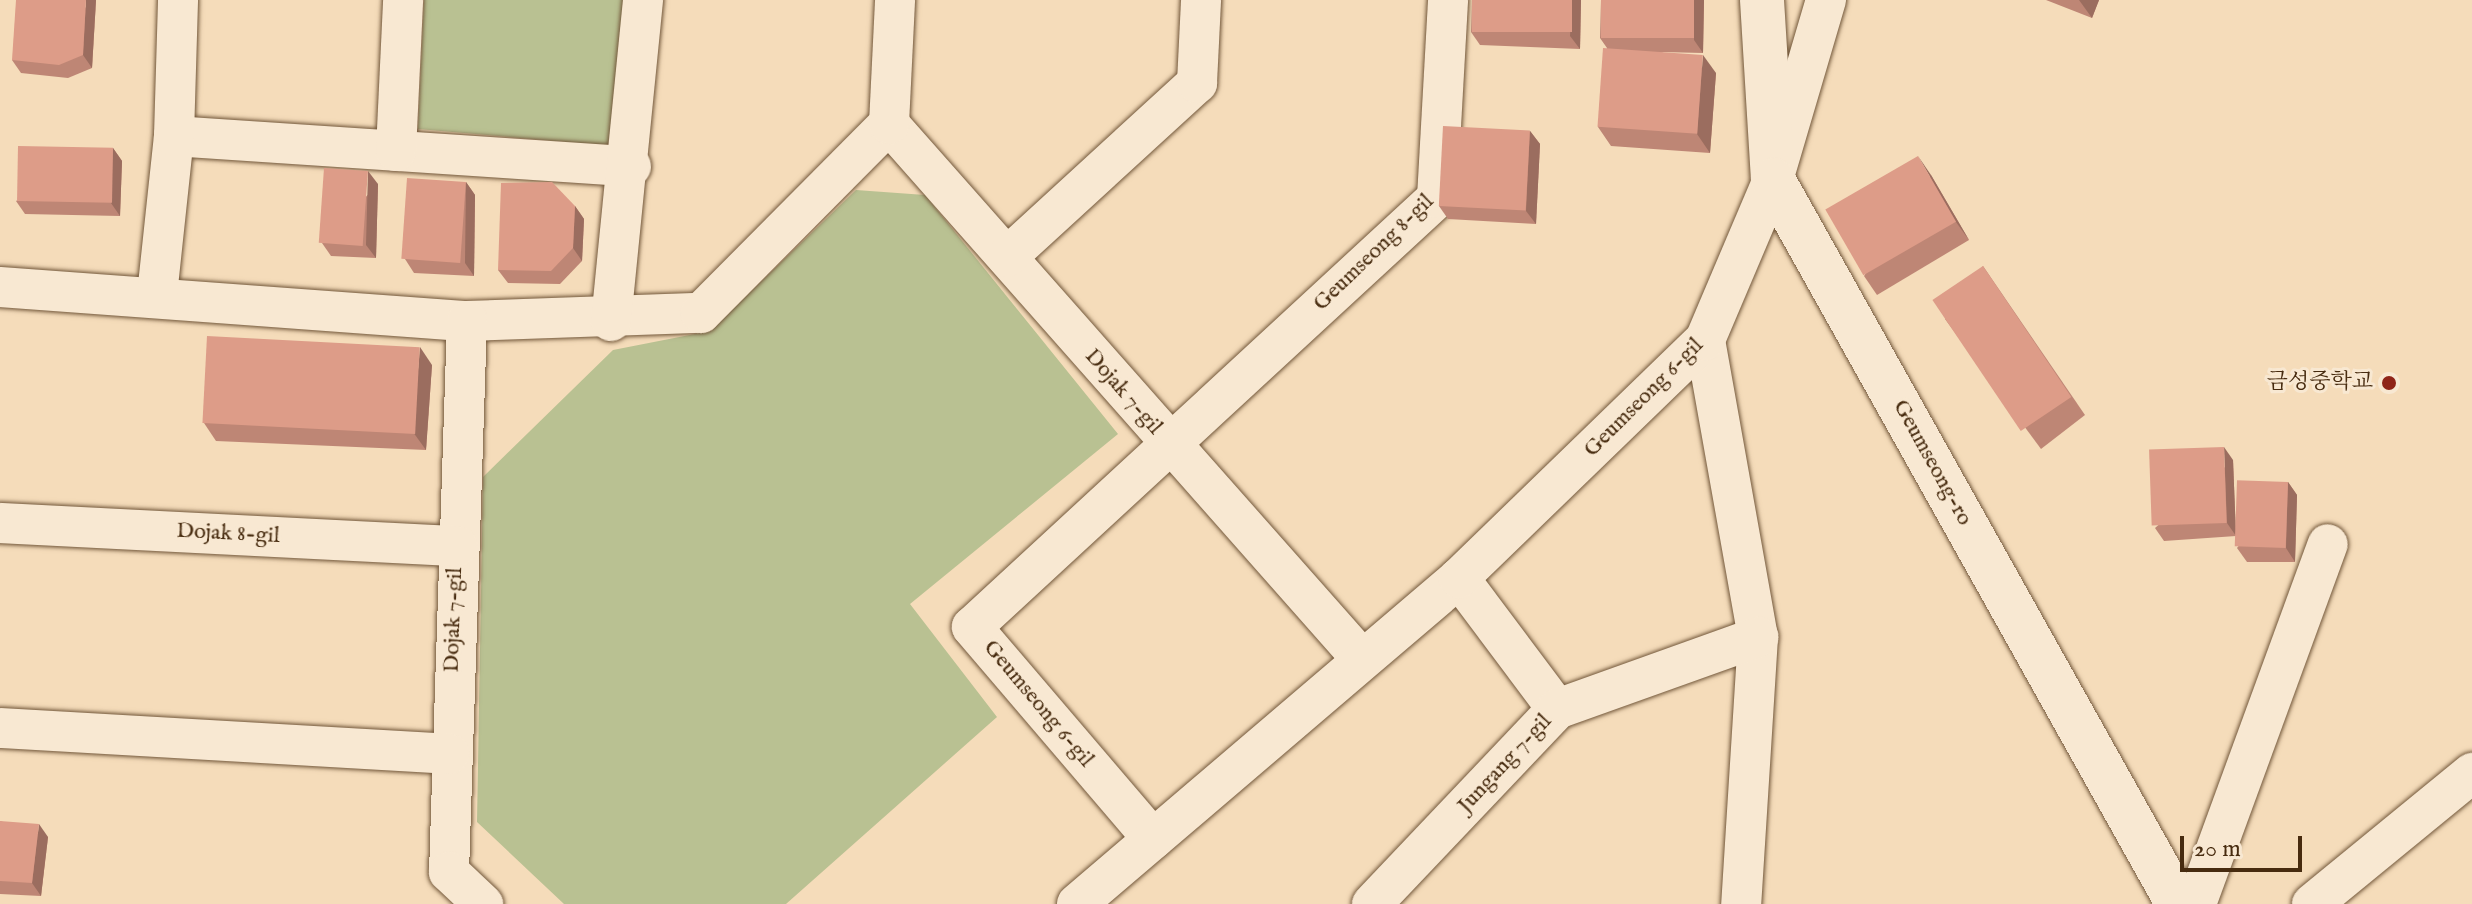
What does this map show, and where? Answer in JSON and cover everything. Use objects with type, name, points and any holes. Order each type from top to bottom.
[{"type":"street","points":[[157,295],[174,136],[178,0]]},
{"type":"street","points":[[396,151],[403,0]]},
{"type":"street","points":[[611,321],[631,166],[643,0]]},
{"type":"street","points":[[0,287],[157,295],[467,321],[611,321],[701,313],[889,124],[895,0]]},
{"type":"street","points":[[1007,257],[1197,83],[1201,0]]},
{"type":"street","name":"Geumseong 8-gil","points":[[1169,445],[1437,198],[1448,0]]},
{"type":"street","name":"Geumseong-ro","points":[[1762,0],[1773,180],[2178,904]]},
{"type":"street","name":"Geumseong 6-gil","points":[[1077,904],[1361,658],[1459,578],[1705,340],[1773,180],[1826,0]]},
{"type":"street","name":"Dojak 7-gil","points":[[889,124],[1169,445],[1361,658]]},
{"type":"street","points":[[174,136],[631,166]]},
{"type":"street","name":"Dojak 7-gil","points":[[467,321],[449,754],[449,872],[483,904]]},
{"type":"street","points":[[1705,340],[1758,637],[1741,904]]},
{"type":"street","name":"Geumseong 6-gil","points":[[1153,839],[972,627],[1169,445]]},
{"type":"street","name":"Dojak 8-gil","points":[[0,523],[457,546]]},
{"type":"street","points":[[2196,904],[2328,544]]},
{"type":"street","points":[[1459,578],[1557,709]]},
{"type":"street","name":"Jungang 7-gil","points":[[1372,904],[1557,709],[1758,637]]},
{"type":"street","points":[[0,728],[449,754]]},
{"type":"street","points":[[2312,904],[2472,773]]},
{"type":"green space","points":[[424,0],[625,0],[612,146],[418,129]]},
{"type":"green space","points":[[856,190],[925,195],[1118,434],[910,604],[997,717],[786,904],[564,904],[477,822],[483,477],[613,350],[710,331]]},
{"type":"building","points":[[16,0],[86,0],[83,55],[59,65],[12,60]]},
{"type":"building","points":[[1472,0],[1572,0],[1572,32],[1472,32]]},
{"type":"building","points":[[1601,0],[1694,0],[1694,38],[1601,38]]},
{"type":"building","points":[[1603,48],[1703,55],[1697,134],[1597,127]]},
{"type":"building","points":[[1443,126],[1530,131],[1526,210],[1439,206]]},
{"type":"building","points":[[18,146],[113,148],[112,203],[17,201]]},
{"type":"building","points":[[1918,156],[1956,222],[1863,275],[1825,210]]},
{"type":"building","points":[[324,168],[368,171],[363,246],[319,243]]},
{"type":"building","points":[[407,178],[466,182],[460,263],[401,259]]},
{"type":"building","points":[[552,182],[575,206],[573,248],[551,271],[498,270],[501,183]]},
{"type":"building","points":[[1983,266],[2071,397],[2021,431],[1932,300]]},
{"type":"building","points":[[207,336],[420,347],[415,434],[202,423]]},
{"type":"building","points":[[2224,447],[2227,523],[2152,526],[2149,450]]},
{"type":"building","points":[[2237,480],[2288,482],[2286,548],[2235,546]]},
{"type":"building","points":[[0,821],[39,824],[32,883],[0,881]]},
{"type":"place","name":"금성중학교","points":[[2389,383]]}]
